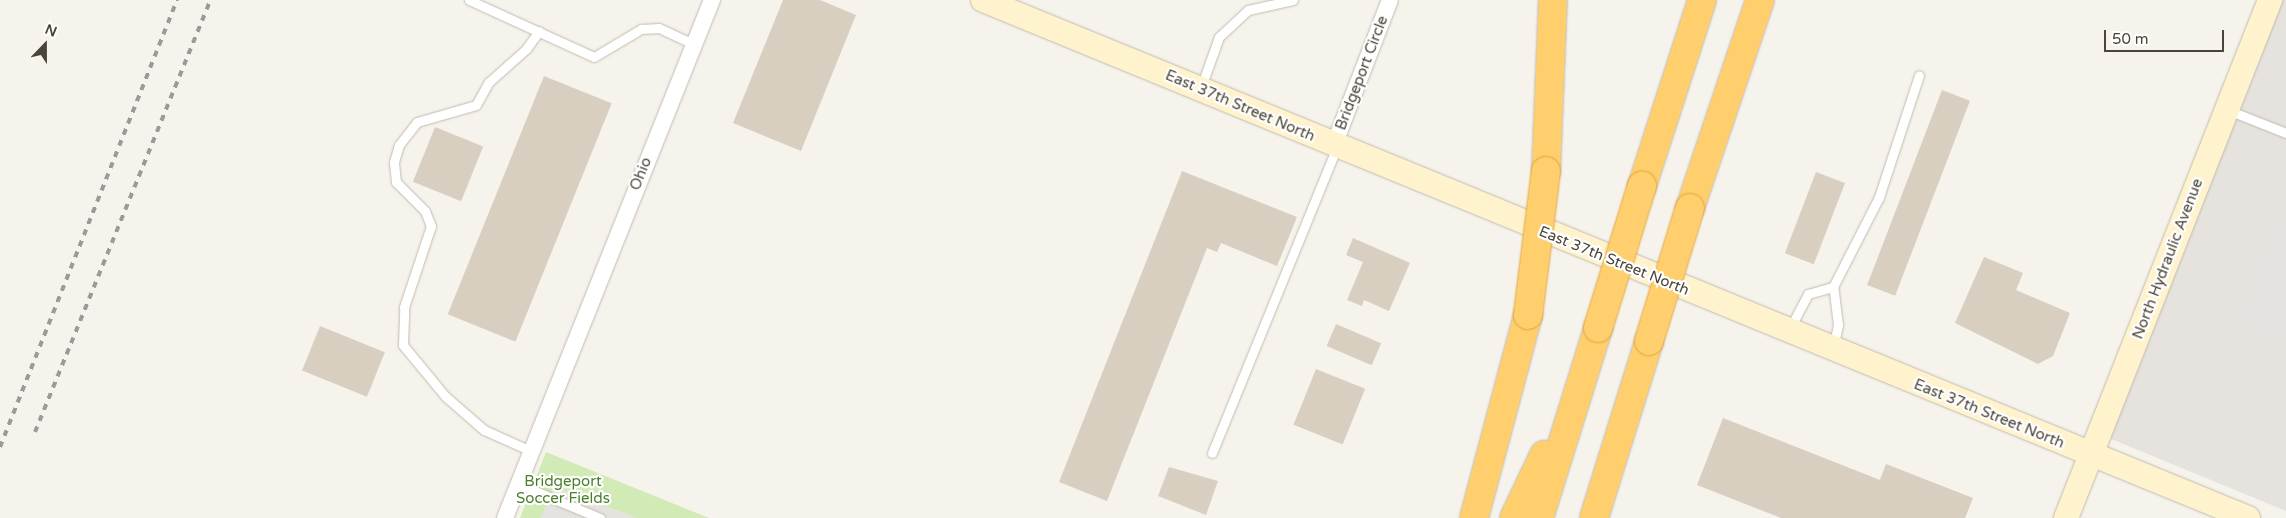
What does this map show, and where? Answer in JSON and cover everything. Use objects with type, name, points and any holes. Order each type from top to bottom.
[{"type":"highway","points":[[1474,518],[1528,315],[1546,171],[1553,0]]},
{"type":"highway","points":[[1539,518],[1702,0]]},
{"type":"highway","points":[[1594,518],[1690,208],[1760,0]]},
{"type":"highway","points":[[1514,518],[1585,367]]},
{"type":"main road","name":"North Hydraulic Avenue","points":[[2066,518],[2270,0]]},
{"type":"main road","name":"East 37th Street North","points":[[994,2],[1335,146],[2090,456],[2248,518]]},
{"type":"street","name":"Ohio","points":[[505,518],[570,348],[712,0]]},
{"type":"street","name":"Bridgeport Circle","points":[[1335,146],[1390,0]]},
{"type":"lane","points":[[469,0],[594,57],[641,29],[659,28],[694,44]]},
{"type":"lane","points":[[1200,90],[1219,37],[1248,10],[1294,0]]},
{"type":"lane","points":[[531,451],[484,430],[445,396],[403,345],[404,307],[430,226],[425,211],[396,182],[394,162],[399,145],[417,122],[476,105],[489,82],[526,49],[539,31]]},
{"type":"lane","points":[[1832,350],[1838,325],[1833,287],[1879,197],[1919,75]]},
{"type":"lane","points":[[2227,109],[2286,133]]},
{"type":"lane","points":[[1212,453],[1335,146]]},
{"type":"lane","points":[[1788,332],[1808,294],[1833,287]]},
{"type":"lane","points":[[518,484],[600,518]]},
{"type":"shaded area","points":[[2269,0],[2286,0],[2286,511],[2099,434]]},
{"type":"shaded area","points":[[2283,191],[2286,193],[2286,349],[2230,326]]},
{"type":"shaded area","points":[[554,486],[637,518],[541,518]]},
{"type":"green space","name":"Bridgeport Soccer Fields","points":[[546,452],[709,518],[520,518]]},
{"type":"building","points":[[783,0],[820,0],[856,15],[801,151],[733,123]]},
{"type":"building","points":[[544,76],[612,103],[515,342],[448,314]]},
{"type":"building","points":[[1942,90],[1970,101],[1895,296],[1867,285]]},
{"type":"building","points":[[435,127],[483,146],[461,201],[413,182]]},
{"type":"building","points":[[1182,171],[1297,217],[1277,266],[1221,243],[1217,252],[1207,248],[1107,501],[1059,482]]},
{"type":"building","points":[[1816,172],[1845,183],[1814,264],[1785,253]]},
{"type":"building","points":[[1353,238],[1410,263],[1389,311],[1364,300],[1362,306],[1347,300],[1363,262],[1346,255]]},
{"type":"building","points":[[1984,257],[2023,273],[2016,290],[2070,313],[2053,356],[2038,364],[1955,323]]},
{"type":"building","points":[[1336,324],[1381,343],[1372,365],[1327,346]]},
{"type":"building","points":[[320,326],[385,352],[367,397],[302,371]]},
{"type":"building","points":[[1316,369],[1365,389],[1343,444],[1294,425]]},
{"type":"building","points":[[1723,418],[1880,480],[1886,464],[1973,498],[1965,518],[1781,518],[1697,485]]},
{"type":"building","points":[[1169,467],[1218,481],[1206,515],[1158,496]]},
{"type":"railway","points":[[0,447],[177,0]]},
{"type":"railway","points":[[35,432],[210,0]]}]
